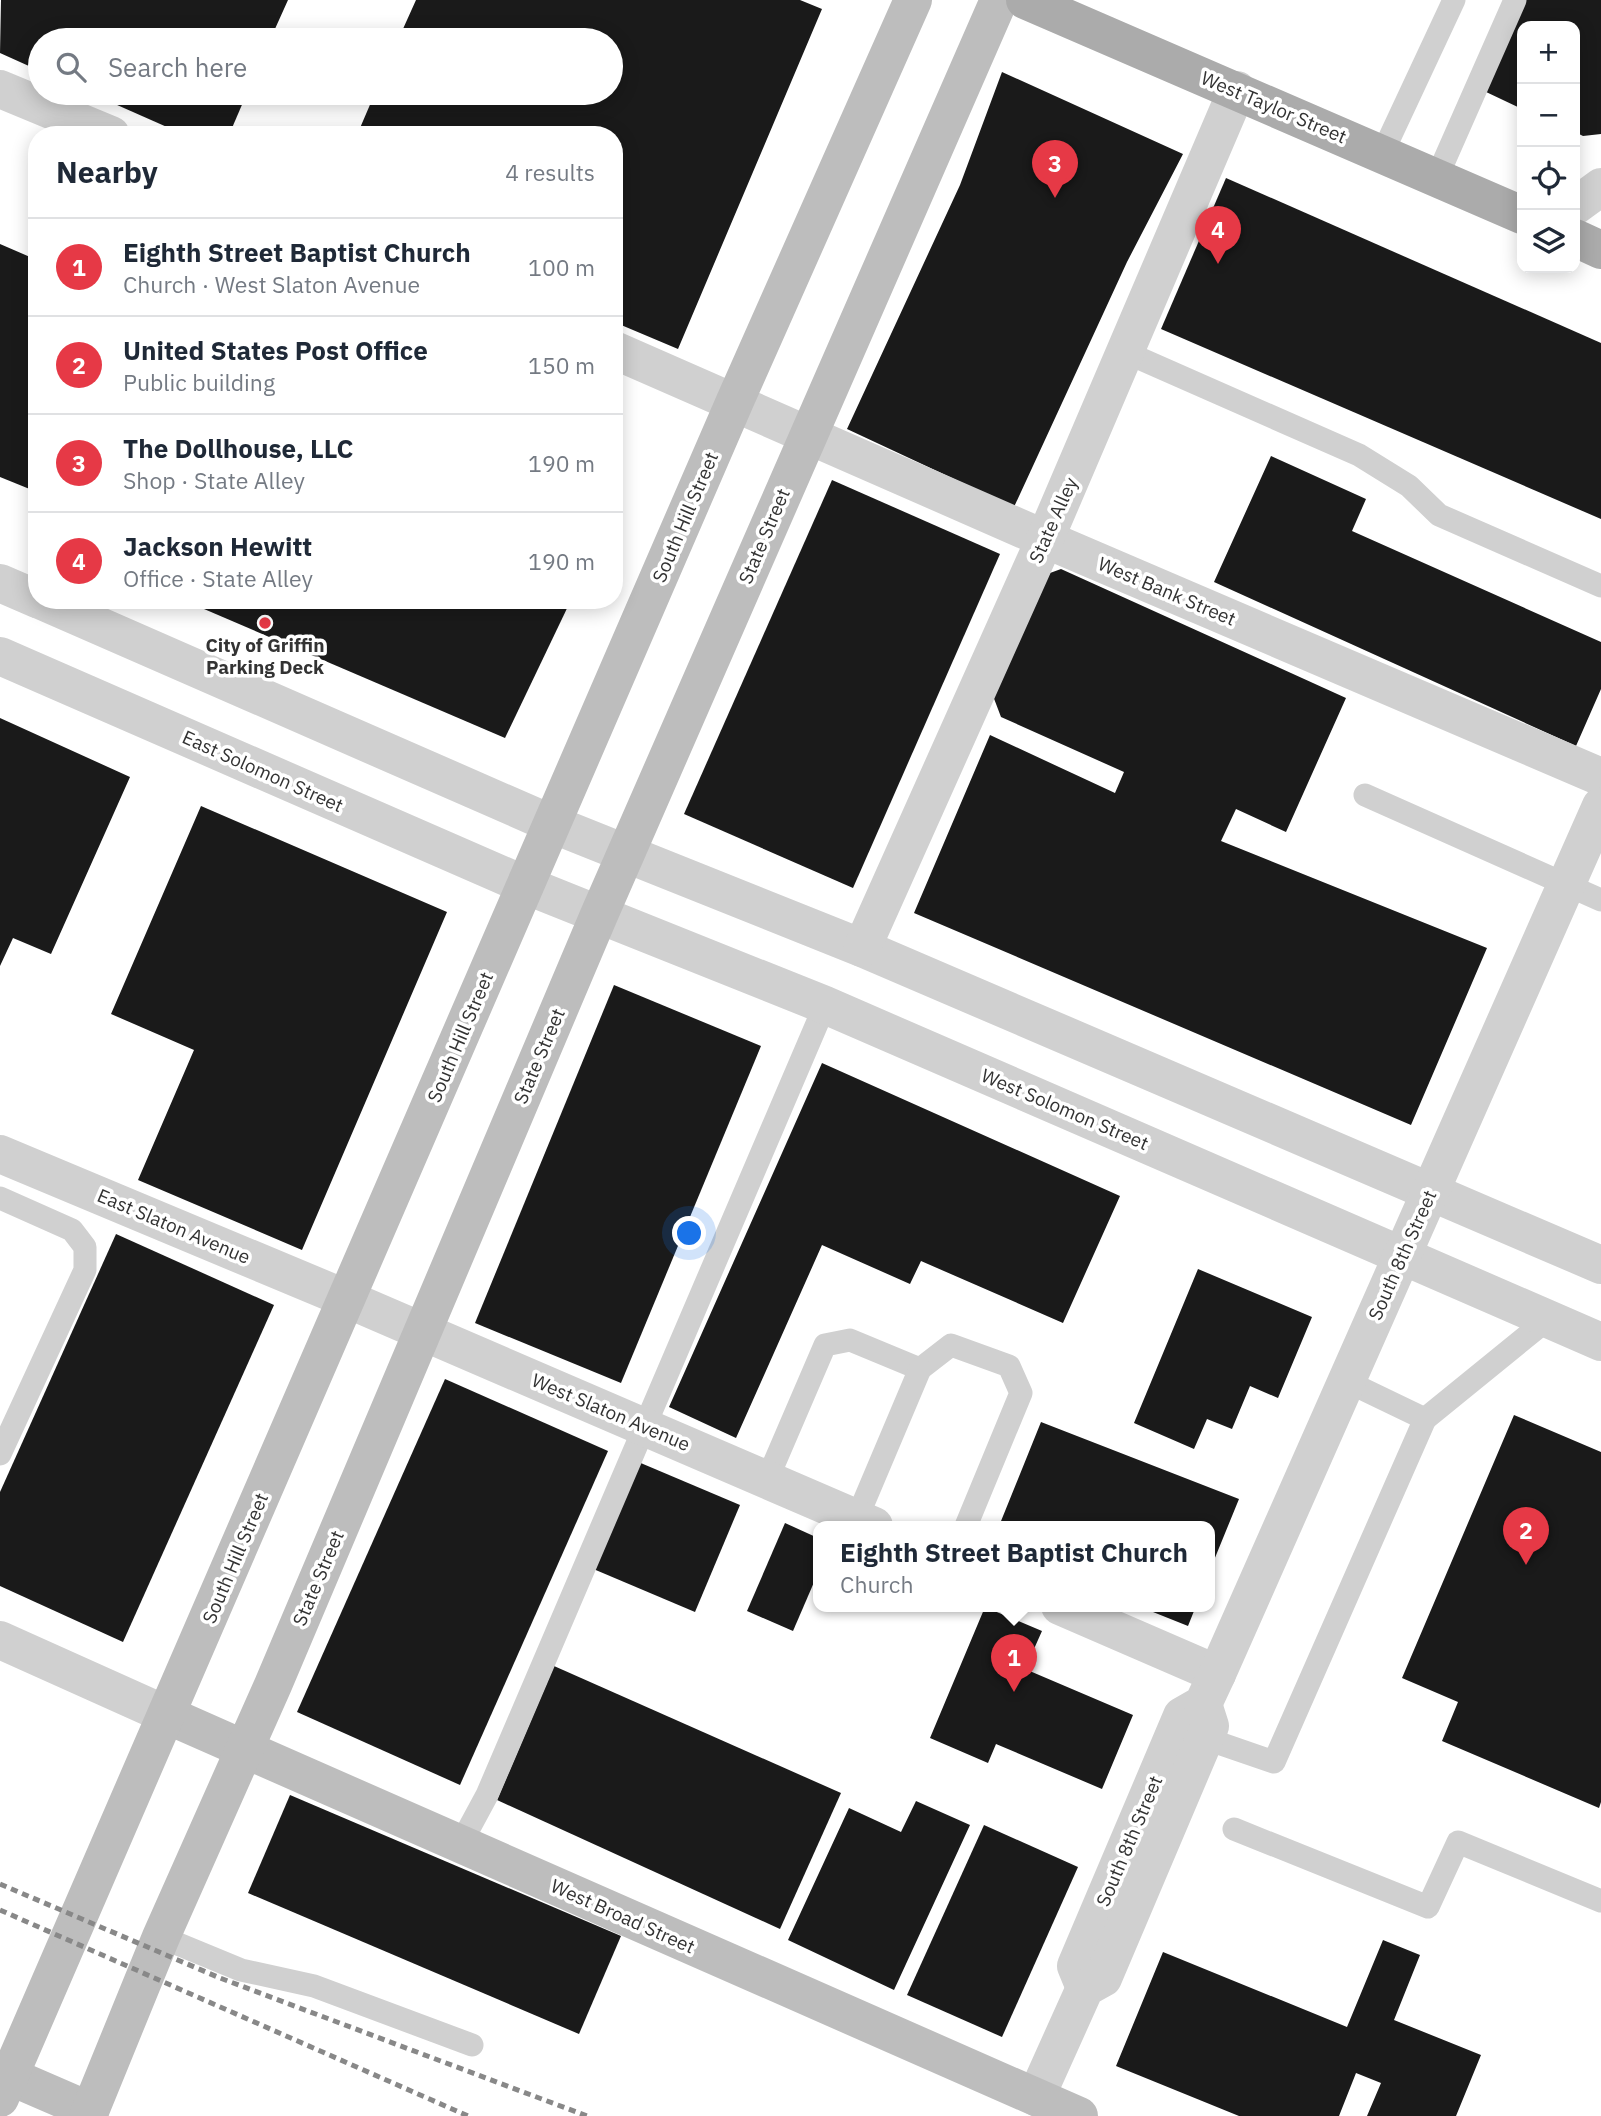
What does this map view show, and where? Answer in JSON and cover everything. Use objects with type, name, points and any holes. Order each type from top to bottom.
[{"type":"main road","name":"South Hill Street","points":[[3,2082],[167,1715],[735,401],[914,0]]},
{"type":"main road","name":"State Street","points":[[93,2114],[161,1937],[245,1749],[599,915],[999,0]]},
{"type":"main road","name":"West Taylor Street","points":[[1025,0],[1517,213]]},
{"type":"main road","points":[[1580,240],[1601,250]]},
{"type":"main road","name":"West Broad Street","points":[[167,1715],[1079,2116]]},
{"type":"main road","points":[[3,2082],[93,2114]]},
{"type":"street","points":[[0,89],[28,101]]},
{"type":"street","name":"State Alley","points":[[862,947],[1045,539],[1237,90]]},
{"type":"street","points":[[39,105],[89,126]]},
{"type":"street","points":[[1580,202],[1601,187]]},
{"type":"street","name":"West Bank Street","points":[[623,354],[1045,539],[1601,777]]},
{"type":"street","points":[[0,583],[28,596]]},
{"type":"street","points":[[59,609],[552,824],[862,947],[1601,1265]]},
{"type":"street","name":"East Solomon Street","points":[[0,656],[525,885]]},
{"type":"street","name":"South 8th Street","points":[[1036,2097],[1085,1988],[1076,1966],[1182,1716],[1208,1705],[1346,1381],[1601,806]]},
{"type":"street","name":"West Solomon Street","points":[[525,885],[825,1005],[1601,1342]]},
{"type":"street","name":"East Slaton Avenue","points":[[0,1154],[347,1299]]},
{"type":"street","name":"West Slaton Avenue","points":[[347,1299],[864,1521]]},
{"type":"street","points":[[1069,1612],[1208,1705]]},
{"type":"street","points":[[0,1640],[167,1715]]},
{"type":"lane","points":[[1382,154],[1454,0]]},
{"type":"lane","points":[[1437,177],[1515,0]]},
{"type":"lane","points":[[1125,352],[1359,454],[1409,486],[1440,515],[1601,586]]},
{"type":"lane","points":[[1365,795],[1601,900]]},
{"type":"lane","points":[[460,1845],[487,1796],[825,1005]]},
{"type":"lane","points":[[0,1198],[72,1230],[85,1247],[85,1270],[0,1454]]},
{"type":"lane","points":[[1208,1705],[1274,1762],[1425,1419],[1548,1319]]},
{"type":"lane","points":[[767,1480],[825,1345],[850,1340],[920,1368]]},
{"type":"lane","points":[[866,1521],[920,1368],[951,1345],[1009,1366],[1021,1393],[968,1521]]},
{"type":"lane","points":[[1346,1381],[1425,1419]]},
{"type":"lane","points":[[1234,1829],[1428,1907],[1458,1842],[1601,1901]]},
{"type":"lane","points":[[161,1937],[241,1970],[314,1986],[472,2045]]},
{"type":"building","points":[[1,0],[288,0],[275,28],[28,28],[28,66],[0,53]]},
{"type":"building","points":[[416,0],[800,0],[822,9],[678,349],[623,326],[623,126],[361,126],[370,105],[623,105],[623,28],[403,28]]},
{"type":"building","points":[[1525,0],[1601,0],[1601,134],[1580,134],[1580,21],[1517,21],[1517,107],[1484,91]]},
{"type":"building","points":[[1002,72],[1183,154],[1127,262],[1014,507],[847,429],[960,185]]},
{"type":"building","points":[[117,105],[242,105],[233,126],[165,126]]},
{"type":"building","points":[[1226,178],[1601,343],[1601,519],[1161,329]]},
{"type":"building","points":[[0,244],[28,256],[28,488],[0,477]]},
{"type":"building","points":[[1271,456],[1366,499],[1352,531],[1601,642],[1601,689],[1576,746],[1214,582]]},
{"type":"building","points":[[832,480],[1000,554],[853,888],[684,814]]},
{"type":"building","points":[[1061,569],[1346,698],[1286,832],[1236,809],[1221,841],[1487,948],[1411,1125],[914,913],[990,735],[1115,793],[1124,772],[1001,717],[990,688],[1039,577]]},
{"type":"building","points":[[204,609],[567,609],[505,738]]},
{"type":"building","points":[[0,718],[130,777],[51,954],[13,938],[0,966]]},
{"type":"building","points":[[201,806],[447,912],[302,1250],[138,1180],[194,1050],[111,1014]]},
{"type":"building","points":[[614,985],[761,1046],[621,1383],[475,1323]]},
{"type":"building","points":[[822,1063],[1120,1196],[1063,1323],[921,1261],[910,1284],[822,1245],[736,1438],[669,1407]]},
{"type":"building","points":[[116,1234],[274,1305],[123,1642],[0,1586],[0,1492]]},
{"type":"building","points":[[1198,1269],[1312,1317],[1278,1398],[1250,1386],[1232,1429],[1207,1419],[1194,1449],[1134,1423]]},
{"type":"building","points":[[445,1379],[608,1451],[460,1785],[297,1712]]},
{"type":"building","points":[[1514,1415],[1601,1452],[1599,1808],[1442,1741],[1458,1702],[1402,1678]]},
{"type":"building","points":[[1041,1422],[1239,1499],[1215,1558],[1215,1521],[1001,1521]]},
{"type":"building","points":[[636,1461],[740,1505],[695,1612],[591,1568]]},
{"type":"building","points":[[785,1523],[813,1536],[813,1585],[793,1631],[747,1611]]},
{"type":"building","points":[[983,1612],[997,1612],[1042,1631],[1025,1669],[1133,1715],[1102,1789],[996,1744],[988,1763],[930,1738]]},
{"type":"building","points":[[1153,1612],[1194,1612],[1188,1626]]},
{"type":"building","points":[[554,1666],[841,1793],[780,1929],[497,1800]]},
{"type":"building","points":[[290,1795],[621,1936],[579,2034],[248,1893]]},
{"type":"building","points":[[916,1801],[970,1825],[894,1990],[788,1940],[849,1808],[901,1832]]},
{"type":"building","points":[[984,1825],[1078,1867],[1002,2037],[907,1995]]},
{"type":"building","points":[[1383,1940],[1420,1955],[1394,2020],[1481,2055],[1456,2116],[1367,2116],[1381,2083],[1356,2073],[1339,2116],[1239,2116],[1116,2066],[1163,1952],[1347,2027]]},
{"type":"railway","points":[[0,1884],[220,1978],[587,2116]]},
{"type":"railway","points":[[0,1910],[468,2116]]},
{"type":"place","name":"The Dollhouse, LLC","points":[[1055,198]]},
{"type":"place","name":"Jackson Hewitt","points":[[1218,264]]},
{"type":"place","name":"City of Griffin Parking Deck","points":[[265,623]]},
{"type":"place","name":"United States Post Office","points":[[1526,1565]]},
{"type":"place","name":"Eighth Street Baptist Church","points":[[1014,1692]]}]
